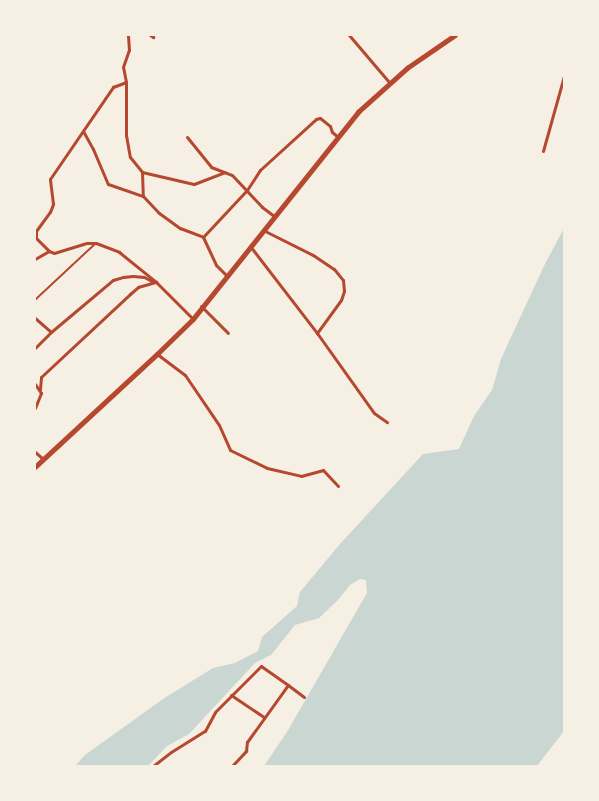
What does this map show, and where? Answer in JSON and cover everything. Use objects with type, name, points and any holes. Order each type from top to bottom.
[{"type":"main road","points":[[35,467],[193,319],[226,275],[358,112],[389,82],[455,35]]},
{"type":"street","points":[[128,35],[128,50],[123,67],[126,82],[126,135],[130,157],[142,172],[143,196]]},
{"type":"street","points":[[349,35],[389,82]]},
{"type":"street","points":[[544,151],[564,76]]},
{"type":"street","points":[[126,82],[113,87],[58,164],[50,179],[53,204],[50,212],[36,231],[35,237],[49,251],[54,253],[87,243],[96,243],[119,252],[156,282],[193,319]]},
{"type":"street","points":[[203,237],[247,190],[260,170],[316,119],[320,118],[330,126],[332,132],[338,137]]},
{"type":"street","points":[[83,131],[93,149],[108,184],[143,196],[159,213],[180,228],[203,237],[216,265],[226,275]]},
{"type":"street","points":[[187,137],[211,167],[232,175],[262,208],[274,216]]},
{"type":"street","points":[[142,172],[194,184],[226,172]]},
{"type":"street","points":[[263,230],[313,255],[334,269],[343,280],[344,291],[342,300],[317,334]]},
{"type":"street","points":[[250,246],[317,334],[374,413],[387,422]]},
{"type":"street","points":[[35,259],[49,251]]},
{"type":"street","points":[[35,348],[51,332],[113,280],[133,276],[144,277],[156,282]]},
{"type":"street","points":[[35,408],[40,399],[41,377],[138,287],[156,282]]},
{"type":"street","points":[[202,306],[228,333]]},
{"type":"street","points":[[35,318],[51,332]]},
{"type":"street","points":[[157,354],[184,375],[219,425],[230,450],[267,468],[301,476],[323,470],[338,486]]},
{"type":"street","points":[[35,384],[40,389]]},
{"type":"street","points":[[35,452],[43,459]]},
{"type":"street","points":[[153,766],[170,752],[206,731],[215,712],[261,666],[304,697]]},
{"type":"street","points":[[232,766],[246,751],[247,742],[288,685]]},
{"type":"street","points":[[231,695],[264,717]]},
{"type":"lane","points":[[35,300],[96,243]]},
{"type":"shaded area","points":[[564,228],[564,731],[537,766],[264,766],[287,732],[367,593],[366,580],[360,579],[350,585],[338,600],[319,618],[295,625],[271,655],[255,663],[189,734],[167,746],[148,766],[75,766],[85,755],[163,699],[213,668],[235,663],[258,651],[262,637],[297,606],[300,592],[340,544],[423,454],[459,449],[474,416],[492,390],[501,359],[544,266]]}]
